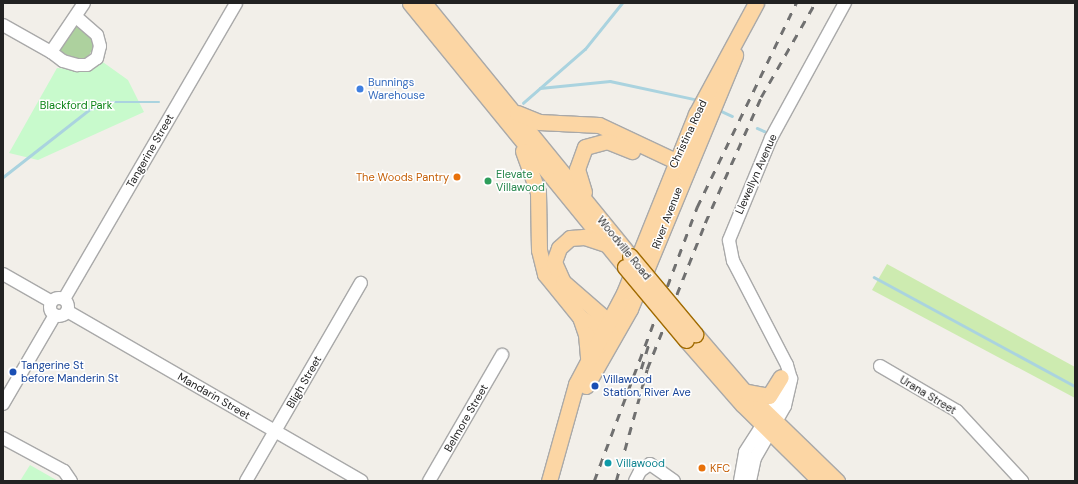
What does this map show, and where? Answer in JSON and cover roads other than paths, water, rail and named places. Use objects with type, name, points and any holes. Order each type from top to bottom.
[{"type":"main road","name":"Woodville Road","points":[[410,3],[594,210],[627,261],[690,337],[820,481]]},
{"type":"main road","name":"Woodville Road","points":[[424,3],[606,244],[627,261]]},
{"type":"main road","name":"Christina Road","points":[[624,293],[679,168],[718,69],[754,7]]},
{"type":"main road","points":[[509,115],[539,122],[599,125],[679,168]]},
{"type":"main road","points":[[509,115],[536,181],[539,250],[545,274],[580,317],[586,334],[588,359]]},
{"type":"main road","points":[[594,210],[577,169],[580,154],[592,144],[614,143],[679,168]]},
{"type":"main road","name":"River Avenue","points":[[549,481],[568,418],[611,332],[679,168]]},
{"type":"main road","points":[[606,244],[577,236],[564,242],[556,254],[559,276],[611,332]]},
{"type":"main road","points":[[584,303],[608,305],[624,293]]},
{"type":"main road","name":"River Avenue","points":[[568,418],[570,400],[588,359],[611,332],[624,293]]},
{"type":"main road","points":[[580,317],[611,332]]},
{"type":"main road","name":"Woodville Road","points":[[690,337],[743,390],[769,424],[837,481]]},
{"type":"main road","points":[[743,390],[758,397],[770,396],[781,377]]},
{"type":"street","points":[[51,52],[84,3]]},
{"type":"street","name":"Tangerine Street","points":[[64,299],[236,3]]},
{"type":"street","name":"Llewellyn Avenue","points":[[769,424],[791,388],[787,365],[778,351],[733,261],[729,240],[771,138],[845,3]]},
{"type":"street","points":[[3,25],[51,52],[63,61],[77,65],[87,65],[97,58],[100,46],[97,34],[76,17]]},
{"type":"street","points":[[3,274],[52,302],[64,299],[67,311],[62,316],[55,315],[50,310],[52,302]]},
{"type":"street","name":"Bligh Street","points":[[246,481],[361,283]]},
{"type":"street","name":"Mandarin Street","points":[[67,311],[361,481]]},
{"type":"street","points":[[3,404],[55,315]]},
{"type":"street","name":"Llewellyn Avenue","points":[[769,424],[778,397],[781,377],[778,351]]},
{"type":"street","name":"Belmore Street","points":[[429,481],[502,355]]},
{"type":"street","name":"Urana Street","points":[[880,366],[957,411],[1022,481]]},
{"type":"street","points":[[740,481],[745,452],[769,424]]},
{"type":"street","points":[[750,481],[755,458],[769,424]]},
{"type":"street","points":[[3,438],[64,471],[71,481]]},
{"type":"street","points":[[635,481],[640,470],[650,464],[674,481]]},
{"type":"waterway","points":[[523,103],[585,49],[622,3]]},
{"type":"waterway","points":[[540,88],[610,81],[694,99]]},
{"type":"waterway","points":[[3,177],[90,109],[106,102],[159,102]]},
{"type":"waterway","points":[[721,111],[732,116]]},
{"type":"waterway","points":[[757,128],[764,131]]},
{"type":"waterway","points":[[874,277],[1075,386]]},
{"type":"railway","points":[[594,481],[697,207],[796,3]]},
{"type":"railway","points":[[616,481],[647,369],[705,223],[761,97],[815,3]]},
{"type":"railway","points":[[641,369],[650,340]]},
{"type":"place","name":"Bunnings Warehouse","points":[[360,89]]},
{"type":"place","name":"The Woods Pantry","points":[[457,177]]},
{"type":"place","name":"Elevate Villawood","points":[[488,181]]},
{"type":"place","name":"Tangerine St before Manderin St","points":[[13,372]]},
{"type":"place","name":"Villawood Station, River Ave","points":[[595,386]]},
{"type":"place","name":"Villawood","points":[[608,463]]},
{"type":"place","name":"KFC","points":[[702,468]]},
{"type":"park label","name":"Blackford Park","points":[[76,105]]}]
